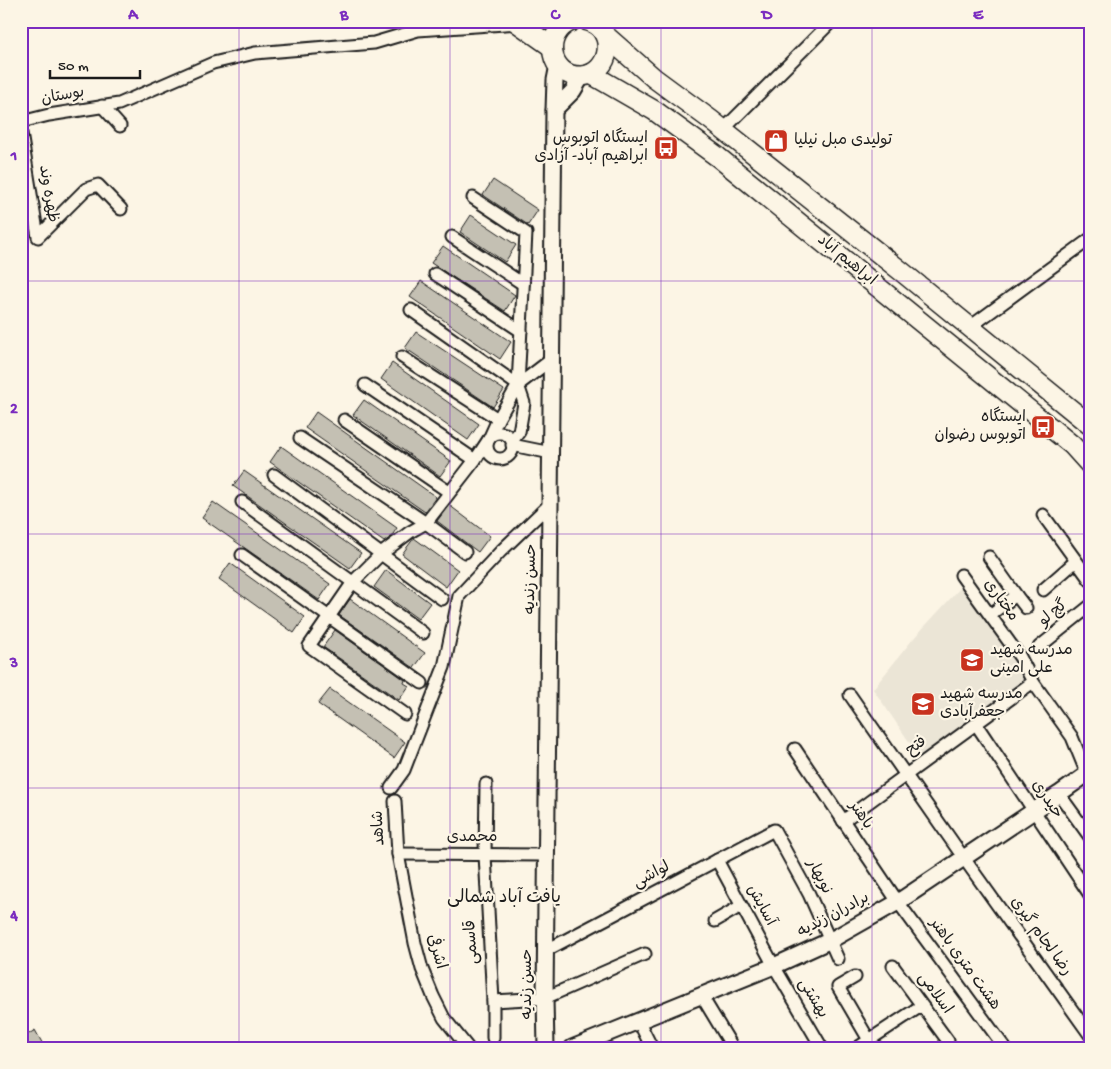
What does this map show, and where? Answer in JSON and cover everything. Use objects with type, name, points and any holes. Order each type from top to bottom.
[{"type":"main road","points":[[555,56],[554,38],[558,30],[572,21]]},
{"type":"main road","name":"ابراهیم آباد","points":[[588,21],[599,28],[654,78],[724,130],[1090,425]]},
{"type":"main road","name":"ابراهیم آباد","points":[[517,22],[555,56],[564,71],[572,75],[586,75],[655,111],[718,157],[1072,445],[1090,465]]},
{"type":"main road","points":[[586,75],[598,69],[604,62],[608,44],[605,35]]},
{"type":"street","points":[[724,130],[832,21]]},
{"type":"street","name":"بوستان","points":[[21,122],[49,115],[119,104],[213,63],[255,53],[374,43],[418,30],[517,22]]},
{"type":"street","name":"حسن زندیه","points":[[546,1048],[544,998],[555,56]]},
{"type":"street","points":[[554,110],[574,91],[586,75]]},
{"type":"street","points":[[102,106],[120,126]]},
{"type":"street","name":"ظهره وند","points":[[21,133],[38,237],[86,188],[98,185],[121,209]]},
{"type":"street","points":[[473,198],[526,233],[518,385],[524,403],[519,432],[512,443],[510,454],[507,457],[494,458],[488,451],[489,439],[495,434],[503,434],[507,435],[512,443],[551,453]]},
{"type":"street","points":[[452,237],[523,284]]},
{"type":"street","points":[[970,327],[1090,239]]},
{"type":"street","points":[[435,274],[521,331]]},
{"type":"street","points":[[411,310],[518,385]]},
{"type":"street","points":[[402,357],[498,419]]},
{"type":"street","points":[[405,714],[309,646],[353,582],[381,554],[410,532],[426,523],[489,439],[498,419],[518,385],[552,359]]},
{"type":"street","points":[[365,384],[475,460]]},
{"type":"street","points":[[344,420],[449,492]]},
{"type":"street","points":[[300,438],[426,523],[465,552]]},
{"type":"street","points":[[274,475],[442,599]]},
{"type":"street","points":[[242,502],[423,633]]},
{"type":"street","points":[[391,788],[404,770],[444,667],[459,596],[501,551],[550,504]]},
{"type":"street","points":[[1043,515],[1090,580]]},
{"type":"street","points":[[242,555],[422,683]]},
{"type":"street","points":[[988,557],[1026,608]]},
{"type":"street","points":[[1043,590],[1076,561]]},
{"type":"street","name":"مختاری","points":[[961,575],[1020,657],[1033,682],[1072,737],[1088,773]]},
{"type":"street","points":[[990,615],[1016,595]]},
{"type":"street","name":"گچ لو","points":[[1039,647],[1090,606]]},
{"type":"street","name":"فتح","points":[[843,821],[1033,682]]},
{"type":"street","name":"رضا لجام گیری","points":[[850,695],[963,858],[1090,1035]]},
{"type":"street","name":"حیدری","points":[[976,724],[1090,895]]},
{"type":"street","name":"باهنر","points":[[795,748],[898,902]]},
{"type":"street","name":"برادران زندیه","points":[[572,1048],[774,966],[831,940],[898,902],[1088,773]]},
{"type":"street","name":"قاسمی","points":[[486,784],[485,855],[493,1001],[493,1038]]},
{"type":"street","points":[[1059,794],[1090,838]]},
{"type":"street","name":"شاهد","points":[[395,801],[398,854]]},
{"type":"street","name":"لواشی","points":[[545,951],[774,830]]},
{"type":"street","name":"نوبهار","points":[[774,830],[809,894],[838,959]]},
{"type":"street","name":"محمدی","points":[[398,854],[546,855]]},
{"type":"street","name":"اشرفی","points":[[398,854],[415,943],[422,969],[444,1018],[468,1048]]},
{"type":"street","name":"آسایش","points":[[717,860],[774,966]]},
{"type":"street","name":"هشت متری باهنر","points":[[898,902],[1005,1048]]},
{"type":"street","points":[[715,921],[741,906]]},
{"type":"street","points":[[493,1001],[544,998],[645,954]]},
{"type":"street","name":"بهشتی","points":[[774,966],[822,1048]]},
{"type":"street","name":"اسلامی","points":[[893,966],[948,1041]]},
{"type":"street","points":[[855,977],[838,987],[869,1040]]},
{"type":"street","points":[[701,995],[733,1048]]},
{"type":"street","points":[[857,1048],[922,1006]]},
{"type":"street","points":[[639,1022],[652,1048]]},
{"type":"shaded area","points":[[962,586],[1029,681],[975,720],[919,756],[873,689],[913,639]]},
{"type":"building","points":[[493,180],[538,210],[528,225],[483,195]]},
{"type":"building","points":[[471,215],[516,245],[505,262],[460,232]]},
{"type":"building","points":[[443,246],[515,295],[505,311],[431,263]]},
{"type":"building","points":[[421,281],[511,342],[500,359],[410,297]]},
{"type":"building","points":[[416,332],[504,390],[493,407],[405,348]]},
{"type":"building","points":[[392,363],[479,424],[468,440],[381,379]]},
{"type":"building","points":[[364,400],[451,461],[440,476],[353,415]]},
{"type":"building","points":[[316,412],[436,497],[425,512],[305,428]]},
{"type":"building","points":[[281,446],[397,528],[391,537],[384,542],[270,462]]},
{"type":"building","points":[[244,471],[361,553],[350,568],[233,486]]},
{"type":"building","points":[[213,502],[330,584],[319,600],[202,518]]},
{"type":"building","points":[[449,505],[490,536],[478,552],[437,521]]},
{"type":"building","points":[[414,538],[458,570],[446,587],[402,554]]},
{"type":"building","points":[[230,563],[305,617],[294,633],[219,579]]},
{"type":"building","points":[[386,570],[430,603],[418,619],[374,587]]},
{"type":"building","points":[[350,599],[425,653],[414,668],[339,615]]},
{"type":"building","points":[[335,630],[405,680],[404,683],[409,686],[399,700],[323,647]]},
{"type":"building","points":[[330,689],[405,742],[394,758],[318,704]]},
{"type":"building","points":[[35,1030],[45,1048],[21,1048],[21,1039]]},
{"type":"place","name":"تولیدی مبل نیلیا","points":[[776,141]]},
{"type":"place","name":"ایستگاه اتوبوس ابراهیم آباد- آزادی","points":[[666,148]]},
{"type":"place","name":"ایستگاه اتوبوس رضوان","points":[[1043,427]]},
{"type":"place","name":"مدرسه شهید علی امینی","points":[[972,660]]},
{"type":"place","name":"مدرسه شهید جعفرآبادی","points":[[923,704]]},
{"type":"district","name":"یافت آباد شمالی","points":[[504,898]]}]
